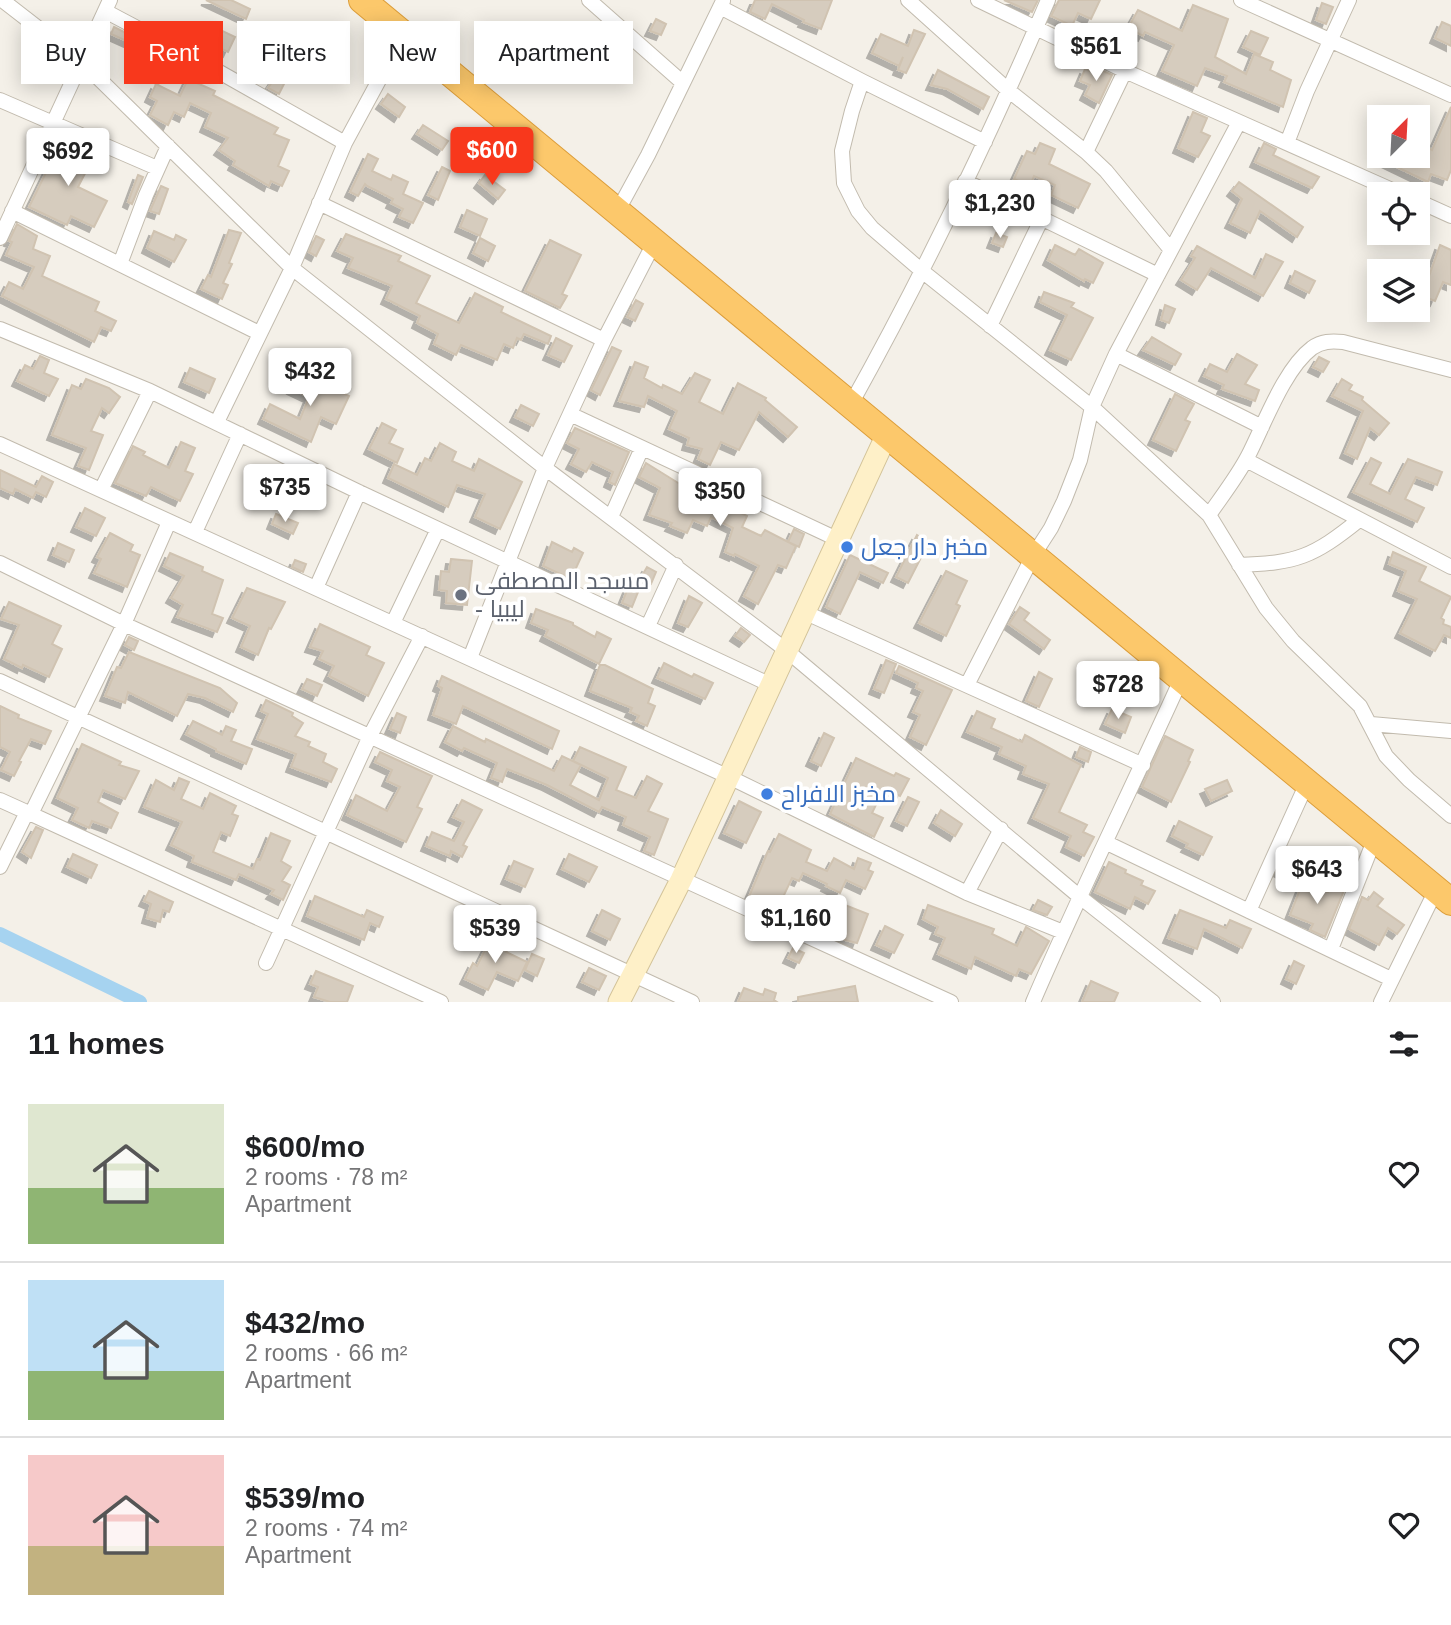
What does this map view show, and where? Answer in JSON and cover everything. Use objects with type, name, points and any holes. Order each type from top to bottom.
[{"type":"highway","points":[[363,0],[388,21]]},
{"type":"highway","points":[[460,81],[1444,895]]},
{"type":"street","points":[[2,0],[29,21]]},
{"type":"street","points":[[589,0],[683,83]]},
{"type":"street","points":[[908,0],[1008,90],[1086,152],[1122,189],[1171,250]]},
{"type":"street","points":[[978,0],[1125,71],[1374,182]]},
{"type":"street","points":[[851,404],[922,271],[985,142],[1048,0]]},
{"type":"street","points":[[1241,0],[1451,95]]},
{"type":"street","points":[[1287,143],[1349,0]]},
{"type":"street","points":[[617,212],[722,3],[862,81],[985,142]]},
{"type":"street","points":[[107,5],[345,143]]},
{"type":"street","points":[[1086,152],[1125,71]]},
{"type":"street","points":[[862,81],[842,151],[844,183],[858,211],[872,228],[922,271],[1092,407],[1209,515],[1266,608],[1293,641],[1351,696],[1371,724],[1386,756],[1451,816]]},
{"type":"street","points":[[2,230],[72,84]]},
{"type":"street","points":[[105,84],[292,268],[545,468],[786,650],[1080,897],[1213,1002]]},
{"type":"street","points":[[216,422],[292,268],[345,143],[377,84]]},
{"type":"street","points":[[0,100],[53,125],[157,167]]},
{"type":"street","points":[[967,685],[1064,501],[1080,460],[1092,407],[1116,354],[1239,122]]},
{"type":"street","points":[[120,264],[157,167],[168,146]]},
{"type":"street","points":[[965,181],[1158,275]]},
{"type":"street","points":[[319,203],[604,340]]},
{"type":"street","points":[[1430,206],[1451,216]]},
{"type":"street","points":[[12,211],[259,333]]},
{"type":"street","points":[[990,326],[1042,218]]},
{"type":"street","points":[[470,658],[545,468],[604,340],[654,243]]},
{"type":"street","points":[[0,329],[150,391],[771,685]]},
{"type":"street","points":[[1209,515],[1246,460],[1275,400],[1301,358],[1312,347],[1325,341],[1343,342],[1451,370]]},
{"type":"street","points":[[1116,354],[1262,427]]},
{"type":"street","points":[[101,490],[150,391]]},
{"type":"street","points":[[570,414],[837,539]]},
{"type":"street","points":[[195,532],[240,434]]},
{"type":"street","points":[[619,1002],[681,880],[887,434]]},
{"type":"street","points":[[0,444],[729,777],[967,893],[1063,932]]},
{"type":"street","points":[[611,517],[642,448]]},
{"type":"street","points":[[1246,460],[1451,567]]},
{"type":"street","points":[[316,588],[359,492]]},
{"type":"street","points":[[1238,565],[1290,561],[1311,554],[1359,520]]},
{"type":"street","points":[[0,867],[78,718],[124,624],[169,522]]},
{"type":"street","points":[[393,623],[438,529]]},
{"type":"street","points":[[0,563],[124,624],[951,1002]]},
{"type":"street","points":[[648,626],[676,565]]},
{"type":"street","points":[[804,612],[1143,765]]},
{"type":"street","points":[[266,963],[370,736],[422,636]]},
{"type":"street","points":[[1033,1002],[1182,677]]},
{"type":"street","points":[[0,681],[692,1002]]},
{"type":"street","points":[[1371,724],[1451,731]]},
{"type":"street","points":[[1249,911],[1307,783]]},
{"type":"street","points":[[0,800],[441,1002]]},
{"type":"street","points":[[967,893],[1001,829]]},
{"type":"street","points":[[1331,949],[1375,838]]},
{"type":"street","points":[[1107,843],[1391,979]]},
{"type":"street","points":[[1381,1002],[1391,979],[1444,895]]},
{"type":"building","points":[[206,0],[231,0],[250,9],[246,19]]},
{"type":"building","points":[[755,0],[832,0],[821,29],[772,4],[765,19],[750,12]]},
{"type":"building","points":[[1004,0],[1038,0],[1032,12]]},
{"type":"building","points":[[1059,0],[1100,0],[1091,19],[1078,13],[1072,26],[1051,16]]},
{"type":"building","points":[[1322,3],[1333,7],[1326,24],[1316,20]]},
{"type":"building","points":[[1193,5],[1228,19],[1215,57],[1246,74],[1254,54],[1273,62],[1270,70],[1291,80],[1283,107],[1224,82],[1227,76],[1205,68],[1197,86],[1162,71],[1174,45],[1145,32],[1143,36],[1128,28],[1138,10],[1182,31]]},
{"type":"building","points":[[656,19],[666,24],[661,35],[650,31]]},
{"type":"building","points":[[1442,22],[1451,26],[1451,46],[1435,38]]},
{"type":"building","points":[[114,27],[124,32],[124,40],[111,34]]},
{"type":"building","points":[[914,30],[925,34],[906,73],[898,70],[903,57],[899,66],[872,53],[881,34],[908,46]]},
{"type":"building","points":[[223,31],[235,37],[228,52],[223,50]]},
{"type":"building","points":[[1251,31],[1268,38],[1260,55],[1243,47]]},
{"type":"building","points":[[1097,68],[1112,75],[1099,103],[1085,95],[1090,85],[1080,81],[1085,69],[1095,73]]},
{"type":"building","points":[[938,70],[989,97],[983,109],[947,89],[931,85]]},
{"type":"building","points":[[156,84],[180,96],[186,84],[199,84],[215,91],[213,95],[278,128],[274,134],[289,140],[278,166],[289,171],[282,186],[271,181],[269,186],[233,165],[235,161],[219,150],[228,138],[205,127],[211,113],[190,103],[184,117],[174,112],[168,125],[150,115],[157,101],[150,97]]},
{"type":"building","points":[[271,84],[284,84],[279,94],[268,88]]},
{"type":"building","points":[[388,94],[405,107],[399,117],[381,104]]},
{"type":"building","points":[[1451,107],[1451,170],[1447,180],[1431,174],[1428,182],[1399,168],[1430,168],[1430,149],[1432,150]]},
{"type":"building","points":[[1193,112],[1207,118],[1201,132],[1210,136],[1198,157],[1178,148]]},
{"type":"building","points":[[423,125],[448,141],[442,150],[417,134]]},
{"type":"building","points":[[63,138],[83,146],[80,152],[93,158],[78,187],[107,201],[94,227],[71,216],[67,225],[29,207]]},
{"type":"building","points":[[1040,143],[1055,149],[1049,164],[1090,184],[1078,208],[1051,195],[1055,185],[1034,176],[1030,186],[1014,179],[1027,151],[1035,154]]},
{"type":"building","points":[[1264,143],[1276,149],[1273,155],[1319,177],[1312,188],[1255,162]]},
{"type":"building","points":[[368,154],[378,159],[372,171],[391,180],[393,175],[408,182],[403,194],[423,203],[413,223],[399,217],[403,209],[391,203],[393,199],[365,184],[358,196],[350,192]]},
{"type":"building","points":[[442,167],[450,171],[438,200],[428,195]]},
{"type":"building","points":[[138,175],[143,177],[132,204],[128,202]]},
{"type":"building","points":[[485,175],[505,190],[498,199],[479,183]]},
{"type":"building","points":[[1239,182],[1303,227],[1297,237],[1260,211],[1250,233],[1230,223],[1242,199],[1232,191]]},
{"type":"building","points":[[161,186],[168,189],[159,214],[150,211]]},
{"type":"building","points":[[467,210],[487,219],[480,236],[460,227]]},
{"type":"building","points":[[17,224],[37,236],[33,249],[50,256],[42,276],[99,302],[95,311],[116,321],[111,331],[101,327],[94,342],[2,296],[9,282],[23,289],[34,267],[6,255]]},
{"type":"building","points":[[229,230],[241,233],[223,283],[228,285],[222,299],[201,289],[208,275],[211,277]]},
{"type":"building","points":[[154,231],[174,240],[176,235],[186,240],[174,262],[147,248]]},
{"type":"building","points":[[996,233],[1007,237],[1003,247],[992,243]]},
{"type":"building","points":[[346,234],[401,256],[398,261],[430,276],[416,303],[459,323],[475,293],[503,307],[501,312],[551,336],[548,344],[524,334],[521,340],[517,338],[513,348],[504,344],[497,360],[461,345],[456,355],[434,344],[438,334],[417,323],[420,316],[386,299],[392,286],[348,268],[353,258],[337,251]]},
{"type":"building","points":[[316,236],[324,240],[316,256],[309,252]]},
{"type":"building","points":[[480,238],[495,246],[488,261],[473,253]]},
{"type":"building","points":[[550,240],[581,255],[562,294],[567,296],[560,308],[525,291]]},
{"type":"building","points":[[1055,245],[1075,255],[1079,249],[1103,263],[1093,283],[1085,279],[1084,281],[1048,260]]},
{"type":"building","points":[[1440,245],[1451,250],[1451,285],[1443,282],[1435,301],[1430,299],[1430,273]]},
{"type":"building","points":[[1197,246],[1255,278],[1266,254],[1283,262],[1263,296],[1211,268],[1197,290],[1181,280],[1195,258],[1191,256]]},
{"type":"building","points":[[1295,271],[1315,281],[1309,293],[1290,283]]},
{"type":"building","points":[[1044,292],[1074,303],[1071,307],[1093,318],[1071,360],[1050,350],[1067,315],[1040,302]]},
{"type":"building","points":[[636,300],[643,304],[635,321],[627,317]]},
{"type":"building","points":[[1165,305],[1175,309],[1169,323],[1161,320]]},
{"type":"building","points":[[1152,337],[1181,354],[1175,365],[1143,350]]},
{"type":"building","points":[[556,338],[572,346],[564,362],[548,355]]},
{"type":"building","points":[[612,347],[621,351],[600,395],[591,390]]},
{"type":"building","points":[[1237,354],[1257,365],[1245,384],[1259,390],[1255,401],[1222,389],[1224,385],[1204,376],[1210,364],[1227,372]]},
{"type":"building","points":[[40,356],[49,360],[44,373],[58,379],[49,396],[17,381],[25,365],[33,369]]},
{"type":"building","points":[[1319,357],[1329,362],[1323,372],[1313,367]]},
{"type":"building","points":[[635,362],[648,367],[644,378],[662,388],[663,385],[682,394],[695,373],[710,380],[699,402],[723,414],[738,383],[766,398],[765,400],[797,427],[788,437],[759,412],[739,450],[721,442],[710,465],[698,459],[702,449],[687,445],[689,438],[669,429],[677,411],[648,396],[644,407],[619,401]]},
{"type":"building","points":[[190,368],[215,379],[209,393],[184,382]]},
{"type":"building","points":[[299,373],[349,396],[336,424],[321,417],[311,442],[263,419],[270,404],[300,419],[309,397],[292,389]]},
{"type":"building","points":[[86,379],[109,388],[120,397],[109,413],[102,408],[91,431],[103,435],[89,470],[78,466],[86,448],[52,435],[72,385],[81,389]]},
{"type":"building","points":[[1342,379],[1352,385],[1349,390],[1363,397],[1362,400],[1389,423],[1379,435],[1370,428],[1357,459],[1345,453],[1363,411],[1332,396]]},
{"type":"building","points":[[1175,394],[1194,404],[1185,420],[1190,422],[1176,451],[1153,440]]},
{"type":"building","points":[[521,405],[539,414],[533,426],[515,417]]},
{"type":"building","points":[[382,423],[396,430],[389,443],[403,449],[397,463],[369,449]]},
{"type":"building","points":[[575,428],[629,452],[615,485],[609,482],[613,472],[592,462],[586,472],[571,464],[579,449],[567,443]]},
{"type":"building","points":[[181,442],[195,448],[185,471],[193,474],[180,501],[151,487],[146,496],[115,483],[133,446],[145,452],[143,455],[169,468]]},
{"type":"building","points":[[440,443],[456,452],[452,461],[474,471],[479,459],[522,482],[500,529],[475,517],[485,494],[457,485],[448,507],[388,478],[394,464],[417,475],[425,458],[431,461]]},
{"type":"building","points":[[1371,458],[1381,463],[1370,484],[1390,494],[1408,459],[1442,472],[1437,485],[1416,477],[1405,499],[1424,508],[1417,522],[1353,492]]},
{"type":"building","points":[[646,463],[683,486],[681,489],[705,499],[708,489],[722,496],[720,503],[747,516],[742,527],[761,536],[765,530],[796,546],[786,568],[778,565],[758,604],[744,596],[759,566],[725,552],[733,528],[711,517],[707,526],[693,520],[687,533],[670,526],[672,523],[649,515],[660,488],[639,477]]},
{"type":"building","points":[[0,470],[36,487],[42,476],[53,482],[46,497],[36,492],[33,498],[15,489],[13,494],[0,488]]},
{"type":"building","points":[[85,508],[105,518],[96,536],[76,527]]},
{"type":"building","points":[[276,514],[298,523],[293,534],[272,524]]},
{"type":"building","points":[[794,529],[804,534],[799,547],[788,542]]},
{"type":"building","points":[[110,533],[133,545],[130,551],[140,555],[127,587],[94,573],[101,559],[97,557]]},
{"type":"building","points":[[917,535],[929,542],[908,583],[896,577]]},
{"type":"building","points":[[552,542],[572,552],[574,548],[583,553],[571,579],[543,566]]},
{"type":"building","points":[[58,543],[74,550],[69,562],[53,555]]},
{"type":"building","points":[[1393,552],[1426,567],[1419,581],[1451,597],[1441,618],[1444,620],[1443,624],[1451,627],[1451,638],[1444,635],[1435,651],[1400,633],[1417,599],[1398,591],[1406,571],[1389,564]]},
{"type":"building","points":[[170,553],[203,567],[202,571],[223,580],[212,614],[223,618],[217,632],[177,617],[183,605],[171,598],[184,576],[164,566]]},
{"type":"building","points":[[850,555],[888,573],[883,583],[860,572],[840,614],[826,607]]},
{"type":"building","points":[[451,559],[472,561],[467,605],[446,603],[447,591],[439,590],[441,571],[449,572]]},
{"type":"building","points":[[295,560],[306,564],[303,572],[292,567]]},
{"type":"building","points":[[647,567],[656,572],[651,584],[640,579]]},
{"type":"building","points":[[946,571],[967,581],[956,604],[960,606],[946,636],[919,623]]},
{"type":"building","points":[[247,588],[285,602],[271,629],[269,628],[258,655],[241,647],[250,626],[232,618]]},
{"type":"building","points":[[628,588],[638,592],[632,607],[622,603]]},
{"type":"building","points":[[689,596],[702,603],[688,627],[678,623]]},
{"type":"building","points":[[9,602],[61,626],[52,644],[62,649],[49,677],[4,659],[19,625],[1,619]]},
{"type":"building","points":[[1020,607],[1029,613],[1024,620],[1050,640],[1044,649],[1009,624]]},
{"type":"building","points":[[536,609],[573,623],[595,637],[597,632],[611,639],[599,664],[545,636],[548,630],[531,623]]},
{"type":"building","points":[[320,624],[370,647],[366,655],[384,663],[368,696],[329,676],[334,666],[319,659],[323,651],[310,647]]},
{"type":"building","points":[[741,628],[750,635],[744,642],[735,636]]},
{"type":"building","points":[[129,637],[138,641],[134,650],[125,645]]},
{"type":"building","points":[[129,652],[220,688],[237,703],[233,712],[205,698],[188,694],[177,716],[128,692],[125,703],[105,696],[117,667],[121,668]]},
{"type":"building","points":[[886,660],[896,664],[884,693],[874,689]]},
{"type":"building","points":[[664,663],[692,677],[694,674],[713,683],[705,699],[657,678]]},
{"type":"building","points":[[600,665],[653,689],[648,703],[655,706],[647,726],[636,721],[639,716],[630,712],[632,708],[590,691]]},
{"type":"building","points":[[899,666],[952,690],[926,745],[910,737],[920,715],[913,712],[923,691],[916,688],[918,683],[896,673]]},
{"type":"building","points":[[1039,672],[1052,679],[1039,707],[1026,701]]},
{"type":"building","points":[[442,676],[559,731],[552,749],[463,706],[456,724],[433,715],[442,688],[438,686]]},
{"type":"building","points":[[307,679],[322,685],[317,696],[302,689]]},
{"type":"building","points":[[266,700],[293,713],[292,716],[303,723],[295,736],[310,742],[308,746],[326,754],[323,762],[337,769],[331,782],[291,767],[296,754],[257,739],[268,714],[261,711]]},
{"type":"building","points":[[0,706],[19,715],[18,718],[51,731],[45,744],[31,739],[14,776],[1,770],[10,752],[0,747]]},
{"type":"building","points":[[1112,709],[1131,717],[1125,733],[1105,724]]},
{"type":"building","points":[[977,711],[995,719],[991,728],[1022,742],[1025,735],[1081,765],[1059,812],[1087,825],[1083,832],[1094,837],[1084,856],[1066,847],[1071,836],[1033,818],[1049,784],[1023,774],[1026,766],[999,754],[1002,747],[967,732]]},
{"type":"building","points":[[397,713],[406,717],[400,733],[390,729]]},
{"type":"building","points":[[193,721],[222,735],[226,726],[236,730],[231,741],[252,749],[246,764],[186,734]]},
{"type":"building","points":[[453,726],[554,771],[562,756],[581,765],[570,785],[599,800],[608,778],[573,761],[580,747],[626,767],[616,790],[636,798],[647,776],[662,784],[648,811],[668,819],[654,855],[644,851],[650,837],[623,825],[626,817],[602,807],[599,812],[547,785],[507,769],[502,782],[491,778],[497,763],[445,742]]},
{"type":"building","points":[[824,733],[834,738],[821,766],[811,761]]},
{"type":"building","points":[[1165,736],[1193,750],[1171,802],[1142,787]]},
{"type":"building","points":[[82,744],[121,762],[119,765],[139,771],[125,799],[103,790],[98,802],[118,813],[111,828],[92,821],[89,828],[72,820],[78,808],[57,798]]},
{"type":"building","points":[[1080,747],[1091,752],[1088,762],[1076,757]]},
{"type":"building","points":[[380,752],[432,776],[417,807],[422,809],[406,842],[347,815],[356,795],[387,811],[400,787],[387,781],[392,770],[375,762]]},
{"type":"building","points":[[856,758],[894,776],[896,773],[909,779],[900,796],[884,788],[872,813],[883,818],[874,837],[830,814]]},
{"type":"building","points":[[179,778],[189,782],[181,799],[203,809],[210,793],[236,806],[232,814],[238,816],[230,836],[221,832],[213,852],[253,869],[257,859],[260,860],[271,833],[290,841],[281,861],[291,867],[282,881],[290,885],[283,900],[271,894],[274,890],[239,874],[236,880],[192,862],[194,856],[171,845],[182,822],[144,807],[156,780],[174,790]]},
{"type":"building","points":[[1227,780],[1232,791],[1211,801],[1205,789]]},
{"type":"building","points":[[908,797],[919,802],[907,826],[896,821]]},
{"type":"building","points":[[462,800],[482,810],[463,845],[467,847],[462,857],[451,851],[450,856],[426,846],[432,832],[454,841],[464,822],[453,817]]},
{"type":"building","points":[[739,801],[761,812],[746,843],[724,833]]},
{"type":"building","points":[[941,810],[962,824],[955,836],[934,823]]},
{"type":"building","points":[[1179,821],[1212,837],[1203,855],[1172,836]]},
{"type":"building","points":[[36,827],[43,830],[31,858],[22,852]]},
{"type":"building","points":[[779,834],[811,850],[806,862],[827,871],[834,858],[854,869],[858,858],[871,863],[868,870],[873,872],[865,889],[846,880],[840,893],[803,873],[799,881],[792,878],[776,912],[748,899],[768,851],[770,852]]},
{"type":"building","points":[[73,854],[97,865],[91,878],[67,867]]},
{"type":"building","points":[[569,854],[597,867],[589,882],[562,869]]},
{"type":"building","points":[[1284,857],[1290,860],[1284,874],[1278,871]]},
{"type":"building","points":[[514,861],[533,869],[525,887],[506,879]]},
{"type":"building","points":[[1109,862],[1143,881],[1141,885],[1155,891],[1148,904],[1135,897],[1130,909],[1095,892]]},
{"type":"building","points":[[1303,882],[1328,892],[1332,883],[1345,888],[1325,937],[1310,930],[1313,924],[1290,915]]},
{"type":"building","points":[[149,891],[173,902],[169,912],[163,910],[160,922],[147,918],[151,904],[144,901]]},
{"type":"building","points":[[1374,892],[1383,899],[1377,906],[1404,925],[1397,934],[1388,928],[1379,945],[1349,929],[1362,897],[1368,900]]},
{"type":"building","points":[[315,896],[364,917],[367,910],[383,917],[379,927],[370,923],[364,940],[307,916]]},
{"type":"building","points":[[827,898],[868,914],[857,943],[815,926]]},
{"type":"building","points":[[1038,900],[1052,907],[1047,915],[1033,910]]},
{"type":"building","points":[[928,905],[994,929],[992,934],[1017,946],[1026,927],[1049,941],[1031,974],[1019,969],[1016,976],[975,957],[971,969],[938,954],[945,938],[935,934],[938,927],[923,919]]},
{"type":"building","points":[[602,910],[620,919],[610,940],[592,931]]},
{"type":"building","points":[[1180,910],[1226,928],[1230,920],[1251,929],[1242,948],[1204,929],[1197,949],[1168,938]]},
{"type":"building","points":[[885,926],[903,935],[894,953],[876,945]]},
{"type":"building","points":[[491,938],[509,946],[506,952],[527,962],[518,981],[497,972],[488,990],[465,979],[473,963],[477,966]]},
{"type":"building","points":[[793,948],[804,953],[799,963],[788,958]]},
{"type":"building","points":[[532,954],[544,959],[537,976],[525,970]]},
{"type":"building","points":[[1294,961],[1304,966],[1296,984],[1286,979]]},
{"type":"building","points":[[589,968],[606,976],[599,990],[582,982]]},
{"type":"building","points":[[316,971],[353,986],[347,1002],[330,1002],[314,997],[318,987],[310,984]]},
{"type":"building","points":[[1091,981],[1118,993],[1114,1002],[1082,1002]]},
{"type":"building","points":[[855,986],[858,1002],[798,1002],[798,997]]},
{"type":"building","points":[[744,988],[763,995],[765,989],[776,993],[774,1000],[777,1002],[738,1002]]},
{"type":"waterway","points":[[0,934],[140,1002]]},
{"type":"place","name":"مخبز دار جعل","points":[[847,547]]},
{"type":"place","name":"مسجد المصطفى - ليبيا","points":[[461,595]]},
{"type":"place","name":"مخبز الافراح","points":[[767,794]]}]
